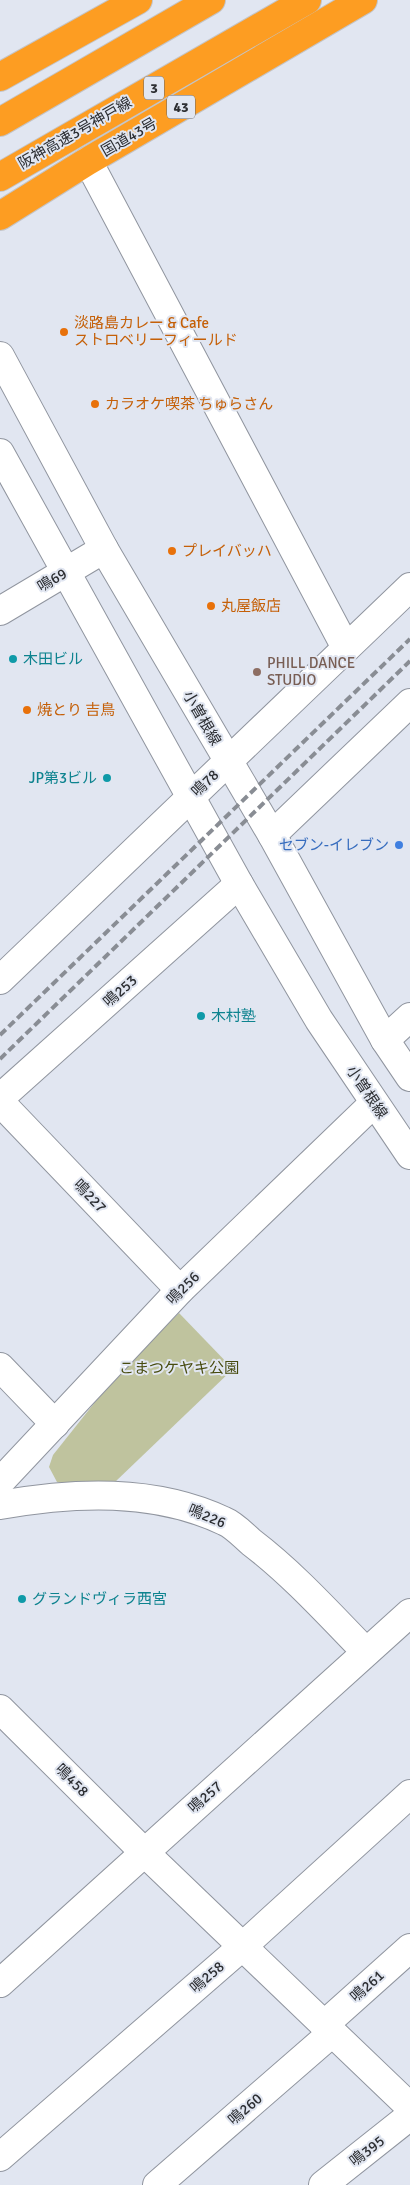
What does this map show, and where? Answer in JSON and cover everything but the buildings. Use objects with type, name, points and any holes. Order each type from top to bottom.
[{"type":"highway","points":[[0,78],[138,0]]},
{"type":"highway","points":[[0,122],[211,0]]},
{"type":"highway","name":"阪神高速3号神戸線","points":[[0,177],[308,0]]},
{"type":"highway","name":"国道43号","points":[[0,216],[88,161],[363,0]]},
{"type":"street","points":[[88,161],[346,648]]},
{"type":"street","name":"小曽根線","points":[[0,356],[104,549],[272,835],[385,1040],[410,1077]]},
{"type":"street","name":"小曽根線","points":[[0,453],[239,884],[320,1020],[410,1155]]},
{"type":"street","name":"鳴69","points":[[0,611],[104,549]]},
{"type":"street","name":"鳴78","points":[[0,980],[410,587]]},
{"type":"street","points":[[272,835],[410,703]]},
{"type":"street","name":"鳴253","points":[[0,1098],[239,884]]},
{"type":"street","points":[[385,1040],[410,1018]]},
{"type":"street","name":"鳴227","points":[[0,1102],[180,1290]]},
{"type":"street","name":"鳴256","points":[[0,1482],[180,1290],[374,1103]]},
{"type":"street","points":[[0,1367],[55,1424]]},
{"type":"street","name":"鳴226","points":[[0,1505],[41,1498],[105,1494],[173,1503],[225,1521],[277,1562],[366,1652]]},
{"type":"street","name":"鳴257","points":[[0,1983],[410,1613]]},
{"type":"street","name":"鳴458","points":[[0,1709],[144,1852],[410,2107]]},
{"type":"street","name":"鳴258","points":[[0,2157],[243,1946],[410,1794]]},
{"type":"street","name":"鳴261","points":[[328,2029],[410,1948]]},
{"type":"street","name":"鳴260","points":[[157,2185],[328,2029]]},
{"type":"street","name":"鳴395","points":[[323,2185],[410,2116]]},
{"type":"green space","name":"こまつケヤキ公園","points":[[179,1313],[233,1369],[115,1482],[86,1486],[57,1482],[49,1467],[53,1455],[115,1377]]},
{"type":"railway","points":[[0,1035],[410,639]]},
{"type":"railway","points":[[0,1059],[410,661]]},
{"type":"place","name":"淡路島カレー & Cafe ストロベリーフィールド","points":[[64,332]]},
{"type":"place","name":"カラオケ喫茶 ちゅらさん","points":[[95,404]]},
{"type":"place","name":"プレイバッハ","points":[[172,551]]},
{"type":"place","name":"丸屋飯店","points":[[211,606]]},
{"type":"place","name":"木田ビル","points":[[13,659]]},
{"type":"place","name":"PHILL DANCE STUDIO","points":[[257,672]]},
{"type":"place","name":"焼とり 吉鳥","points":[[27,710]]},
{"type":"place","name":"JP第3ビル","points":[[107,778]]},
{"type":"place","name":"セブン-イレブン","points":[[399,845]]},
{"type":"place","name":"木村塾","points":[[201,1016]]},
{"type":"place","name":"グランドヴィラ西宮","points":[[22,1599]]}]
